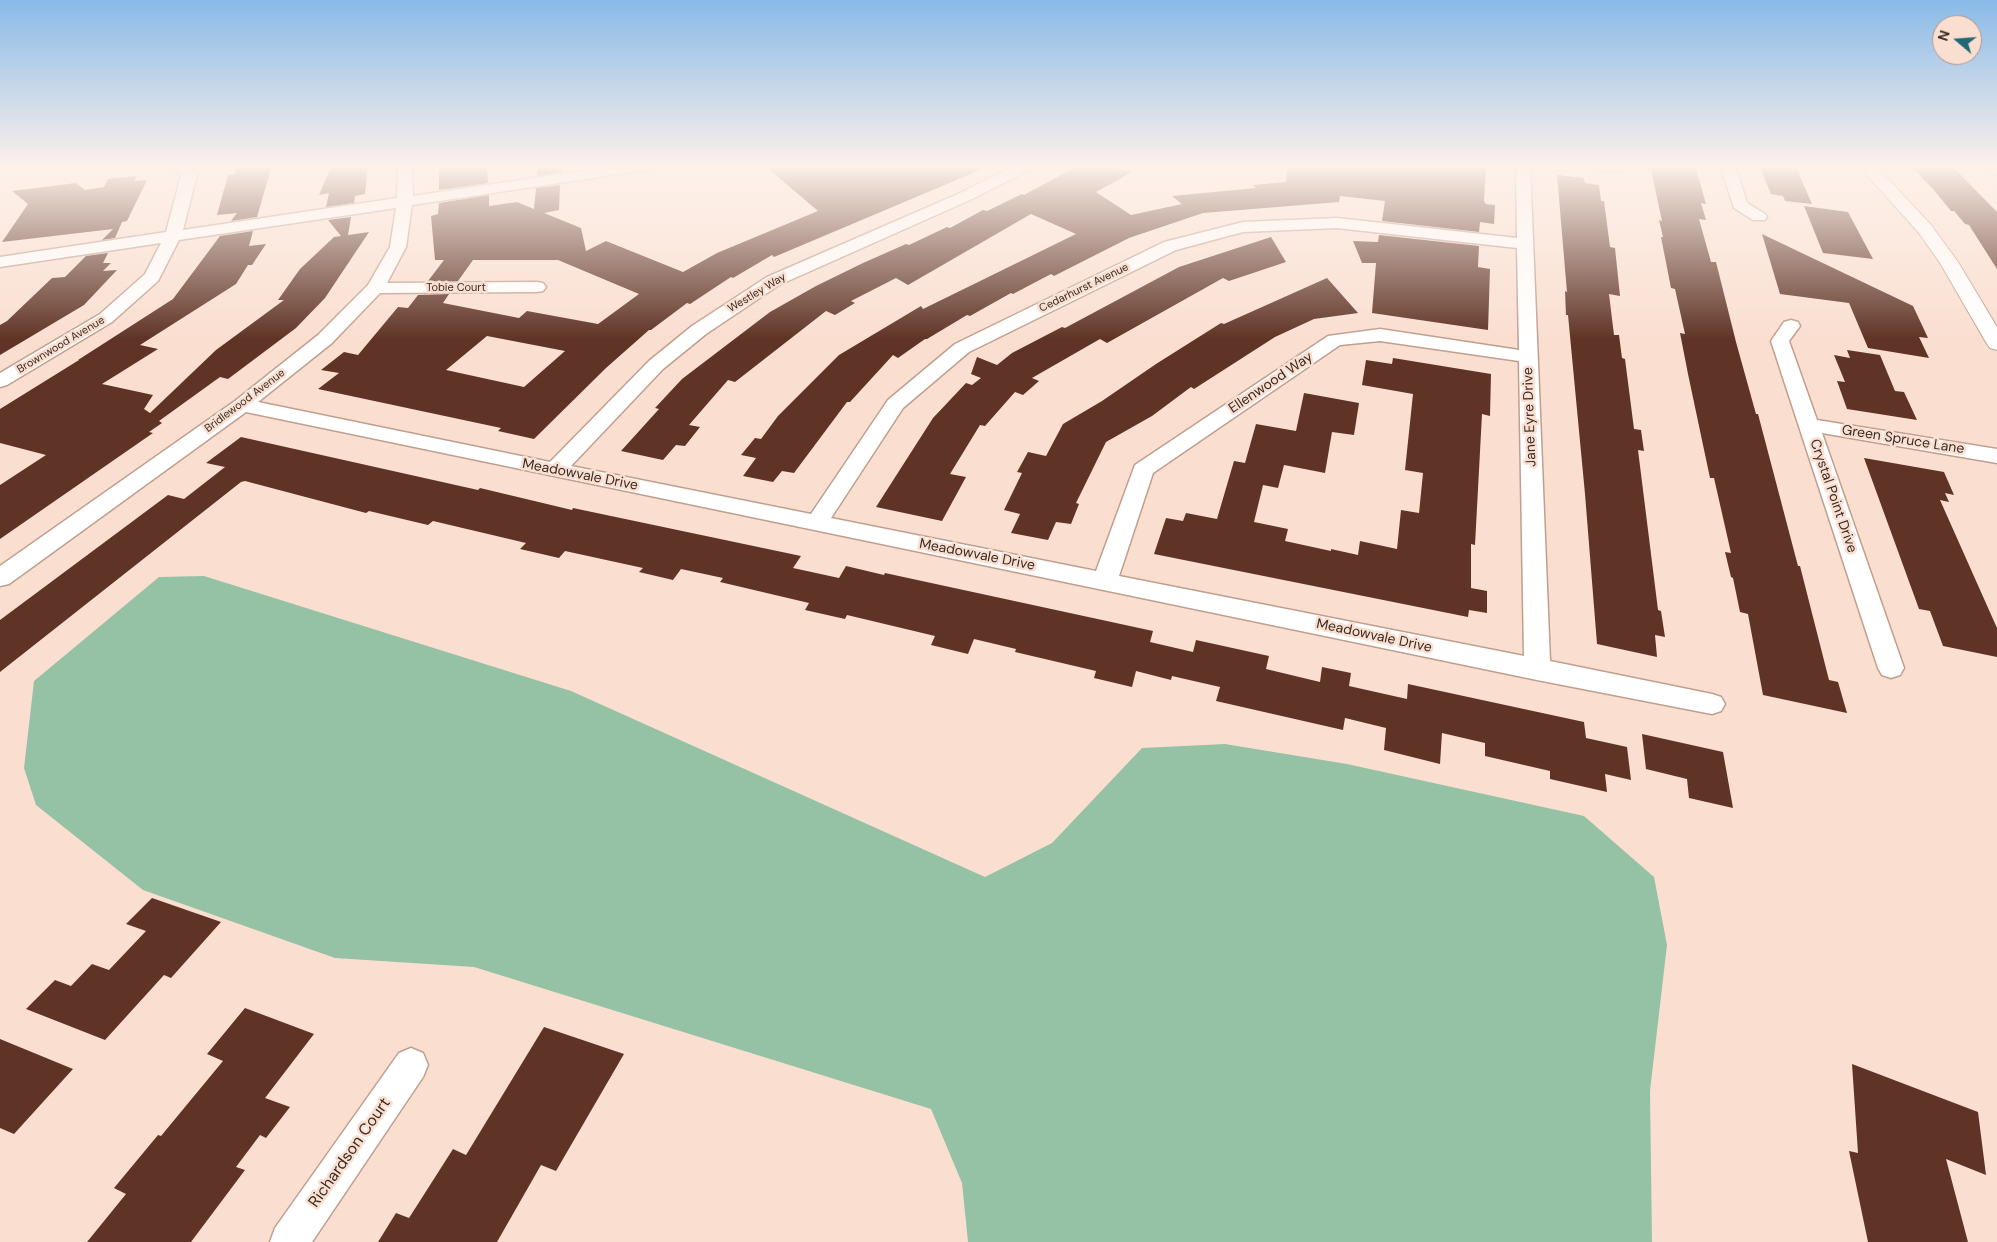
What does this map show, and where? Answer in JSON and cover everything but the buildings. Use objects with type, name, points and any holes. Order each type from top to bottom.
[{"type":"street","name":"Brownwood Avenue","points":[[0,381],[106,318],[152,277],[173,236],[176,223]]},
{"type":"street","points":[[0,262],[259,223]]},
{"type":"street","name":"Bridlewood Avenue","points":[[0,578],[242,405],[325,338],[375,288],[398,247],[402,223]]},
{"type":"street","name":"Westley Way","points":[[555,470],[656,365],[699,330],[773,281],[905,223]]},
{"type":"street","name":"Cedarhurst Avenue","points":[[817,522],[895,404],[962,348],[1170,246],[1243,227],[1337,223],[1525,244]]},
{"type":"street","name":"Jane Eyre Drive","points":[[1524,223],[1538,670]]},
{"type":"street","points":[[1919,223],[1948,262],[1997,344]]},
{"type":"street","name":"Tobie Court","points":[[375,288],[537,287]]},
{"type":"street","name":"Crystal Point Drive","points":[[1791,326],[1780,341],[1891,668]]},
{"type":"street","name":"Ellenwood Way","points":[[1105,581],[1143,470],[1335,340],[1380,335],[1528,357]]},
{"type":"street","name":"Meadowvale Drive","points":[[242,405],[1712,704]]},
{"type":"street","name":"Green Spruce Lane","points":[[1809,424],[1997,456]]},
{"type":"street","name":"Richardson Court","points":[[289,1242],[411,1065]]},
{"type":"green space","points":[[204,576],[571,691],[985,877],[1052,843],[1142,748],[1225,744],[1347,764],[1584,816],[1654,877],[1667,945],[1650,1091],[1652,1242],[968,1242],[962,1183],[931,1109],[474,967],[335,958],[143,890],[36,805],[24,768],[34,681],[159,577]]}]
